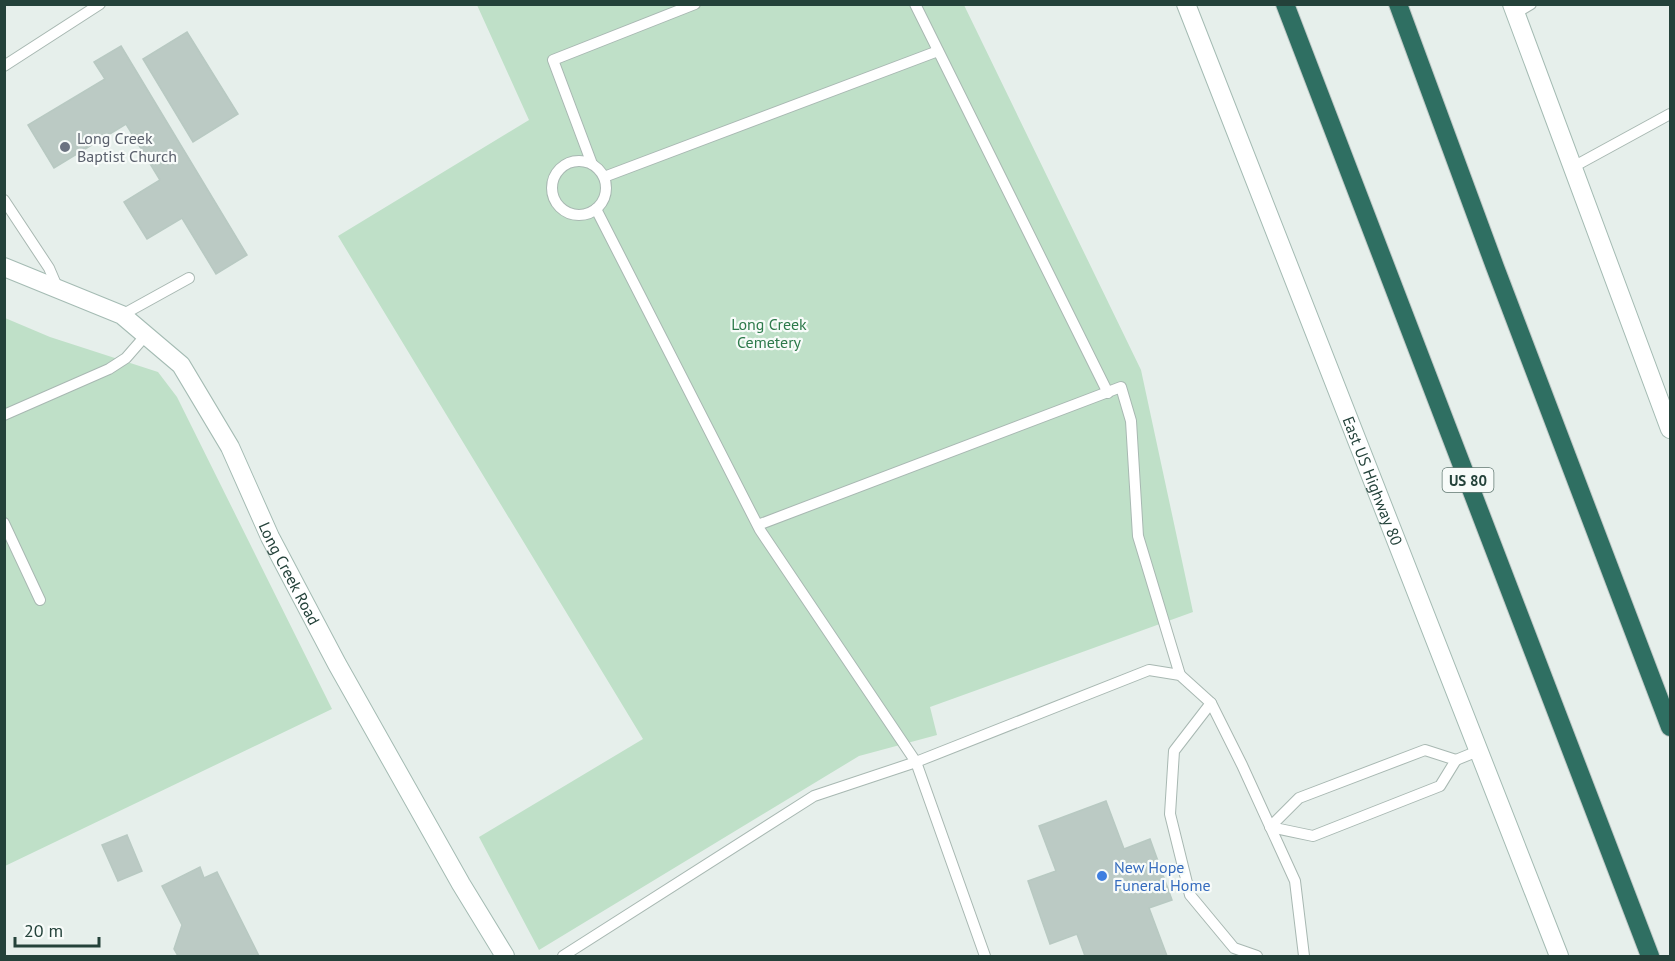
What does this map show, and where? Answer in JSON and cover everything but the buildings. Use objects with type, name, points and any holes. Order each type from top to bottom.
[{"type":"highway","name":"US 80","points":[[1285,4],[1650,957]]},
{"type":"highway","points":[[1398,4],[1495,267],[1671,727]]},
{"type":"main road","name":"East US Highway 80","points":[[1186,4],[1559,957]]},
{"type":"main road","points":[[1520,7],[1573,167],[1671,429]]},
{"type":"main road","name":"Long Creek Road","points":[[4,267],[122,315],[181,365],[230,447],[270,537],[337,664],[461,884],[505,957]]},
{"type":"lane","points":[[4,66],[100,4]]},
{"type":"lane","points":[[592,164],[553,60],[695,4]]},
{"type":"lane","points":[[915,4],[1108,393]]},
{"type":"lane","points":[[604,177],[938,51]]},
{"type":"lane","points":[[1573,167],[1671,114]]},
{"type":"lane","points":[[584,160],[600,169],[604,177],[606,194],[596,209],[579,215],[563,209],[557,203],[552,186],[559,169],[566,163],[584,160]]},
{"type":"lane","points":[[4,200],[50,268],[58,289]]},
{"type":"lane","points":[[596,209],[758,525],[916,762],[985,957]]},
{"type":"lane","points":[[122,315],[189,278]]},
{"type":"lane","points":[[4,416],[109,369],[126,358],[146,335]]},
{"type":"lane","points":[[758,525],[1121,387],[1131,421],[1138,536],[1180,675],[1211,703],[1295,881],[1304,957]]},
{"type":"lane","points":[[4,523],[40,600]]},
{"type":"lane","points":[[563,957],[814,796],[916,762],[1149,670],[1180,675]]},
{"type":"lane","points":[[1211,703],[1174,751],[1170,814],[1190,895],[1234,948],[1257,957]]},
{"type":"lane","points":[[1270,827],[1299,798],[1425,750],[1456,760]]},
{"type":"lane","points":[[1270,827],[1313,836],[1440,786],[1456,760],[1478,751]]},
{"type":"green space","name":"Long Creek Cemetery","points":[[477,5],[964,5],[1141,370],[1193,612],[930,707],[937,735],[859,756],[539,950],[479,837],[643,739],[338,236],[529,120]]},
{"type":"green space","points":[[5,318],[50,337],[158,372],[177,397],[332,709],[5,866]]},
{"type":"place","name":"Long Creek Baptist Church","points":[[65,147]]},
{"type":"place","name":"New Hope Funeral Home","points":[[1102,876]]}]
